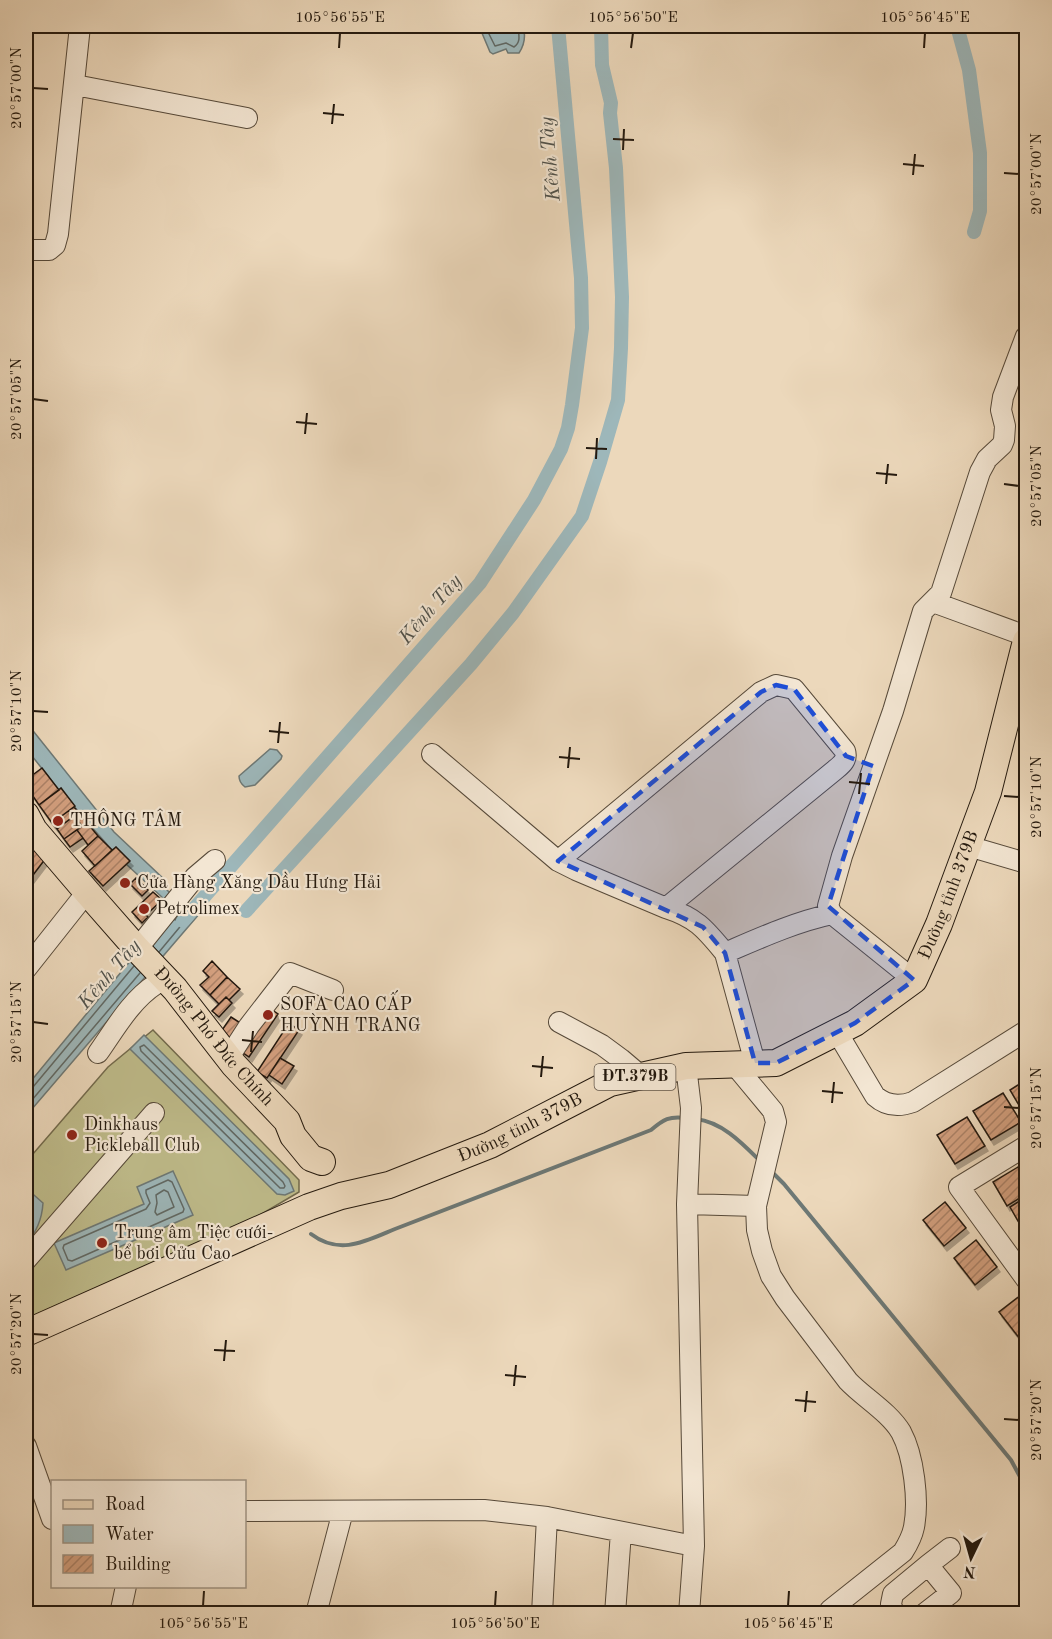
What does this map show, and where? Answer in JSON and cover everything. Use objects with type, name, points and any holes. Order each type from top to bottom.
[{"type":"main road","name":"Đường tỉnh 379B","points":[[28,1325],[309,1207],[341,1196],[389,1185],[490,1145],[610,1083],[686,1065],[776,1063],[855,1023],[914,980],[939,924],[988,792],[1026,639]]},
{"type":"main road","name":"Đường Phó Đức Chính","points":[[26,815],[34,830],[135,947],[159,980],[175,988],[234,1065],[287,1121],[303,1125],[324,1147],[322,1162],[341,1196]]},
{"type":"street","points":[[26,250],[49,249],[55,245],[58,234],[59,206],[80,26]]},
{"type":"street","points":[[72,92],[247,118]]},
{"type":"street","points":[[914,980],[832,914],[828,906],[842,856],[892,711],[923,611],[940,593],[980,472],[987,459],[1004,441],[1005,426],[1001,410],[1003,397],[1026,336]]},
{"type":"street","points":[[933,602],[1026,639]]},
{"type":"street","points":[[558,861],[761,692],[776,685],[794,689],[845,751],[844,763],[666,908]]},
{"type":"street","points":[[432,754],[558,861],[681,913],[703,927],[725,953],[745,1064],[773,1111],[776,1122],[757,1201],[757,1230],[771,1276],[848,1381],[871,1400],[900,1431],[910,1456],[916,1501],[914,1527],[909,1543],[903,1552],[830,1610],[829,1614]]},
{"type":"street","points":[[846,756],[873,766]]},
{"type":"street","points":[[968,846],[1026,863]]},
{"type":"street","points":[[135,947],[195,878],[215,860]]},
{"type":"street","points":[[26,969],[87,892]]},
{"type":"street","points":[[725,953],[782,929],[832,914]]},
{"type":"street","points":[[229,1057],[249,1026],[290,973],[333,990]]},
{"type":"street","points":[[98,1053],[131,1008],[159,980]]},
{"type":"street","points":[[559,1022],[602,1045],[641,1076]]},
{"type":"street","points":[[837,1032],[874,1096],[881,1102],[903,1105],[913,1102],[1026,1031]]},
{"type":"street","points":[[686,1065],[691,1108],[687,1204],[694,1546],[689,1614]]},
{"type":"street","points":[[26,1260],[154,1113]]},
{"type":"street","points":[[1024,1272],[959,1187],[1026,1146]]},
{"type":"street","points":[[687,1204],[757,1201]]},
{"type":"street","points":[[26,1446],[51,1516]]},
{"type":"street","points":[[246,1511],[484,1510],[547,1517],[694,1546]]},
{"type":"street","points":[[316,1614],[343,1511]]},
{"type":"street","points":[[542,1614],[547,1517]]},
{"type":"street","points":[[615,1614],[621,1532]]},
{"type":"street","points":[[894,1614],[891,1604],[893,1594],[950,1548]]},
{"type":"street","points":[[924,1614],[951,1593],[928,1565]]},
{"type":"street","points":[[120,1614],[126,1588]]},
{"type":"highlighted area","points":[[776,685],[794,689],[846,756],[873,766],[828,906],[914,980],[855,1023],[776,1063],[755,1063],[725,953],[703,927],[558,861],[761,692]]},
{"type":"shaded area","points":[[153,1030],[299,1180],[299,1192],[260,1215],[26,1319],[26,1162],[108,1067]]},
{"type":"water","points":[[479,26],[523,26],[523,46],[519,53],[508,53],[506,49],[493,54]]},
{"type":"water","points":[[26,722],[114,832],[166,881],[162,885],[170,893],[164,899],[126,864],[129,861],[116,847],[112,850],[32,756],[26,759]]},
{"type":"water","points":[[270,749],[277,750],[282,756],[281,759],[255,785],[245,787],[240,782],[239,776]]},
{"type":"water","points":[[185,900],[200,913],[26,1116],[26,1087],[146,942]]},
{"type":"water","points":[[144,1035],[289,1179],[294,1191],[285,1195],[277,1194],[130,1049]]},
{"type":"water","points":[[173,1171],[193,1215],[66,1270],[54,1243],[144,1204],[137,1187]]},
{"type":"water","points":[[26,1188],[43,1203],[38,1226],[26,1245]]},
{"type":"building","points":[[42,768],[59,790],[39,805],[26,786],[26,780]]},
{"type":"building","points":[[61,788],[75,806],[52,823],[39,805]]},
{"type":"building","points":[[74,807],[98,836],[88,845],[77,830],[82,826],[70,810]]},
{"type":"building","points":[[70,810],[74,816],[57,829],[52,823]]},
{"type":"building","points":[[74,816],[82,826],[64,839],[57,829]]},
{"type":"building","points":[[77,830],[83,838],[70,847],[64,839]]},
{"type":"building","points":[[33,835],[49,854],[30,879],[26,875],[26,846]]},
{"type":"building","points":[[98,836],[112,850],[95,866],[82,851]]},
{"type":"building","points":[[116,847],[130,861],[103,886],[89,871]]},
{"type":"building","name":"Petrolimex","points":[[136,878],[148,890],[142,896],[130,884]]},
{"type":"building","name":"Petrolimex","points":[[153,892],[162,900],[146,915],[148,917],[142,923],[132,912]]},
{"type":"building","points":[[212,961],[227,977],[210,995],[200,985],[209,977],[203,971]]},
{"type":"building","points":[[227,977],[240,989],[229,1000],[226,997],[219,1004],[210,995]]},
{"type":"building","points":[[226,997],[232,1003],[219,1017],[212,1011]]},
{"type":"building","points":[[265,1005],[278,1014],[249,1057],[236,1048]]},
{"type":"building","points":[[231,1017],[245,1026],[234,1042],[220,1033]]},
{"type":"building","points":[[289,1023],[299,1030],[267,1078],[257,1072]]},
{"type":"building","points":[[280,1058],[294,1066],[282,1084],[269,1075]]},
{"type":"building","points":[[1026,1080],[1026,1117],[1010,1090]]},
{"type":"building","points":[[1003,1093],[1021,1122],[991,1140],[973,1111]]},
{"type":"building","points":[[967,1117],[985,1146],[955,1164],[937,1135]]},
{"type":"building","points":[[1023,1164],[1026,1170],[1026,1194],[1007,1206],[993,1182]]},
{"type":"building","points":[[1026,1197],[1026,1235],[1010,1207]]},
{"type":"building","points":[[945,1202],[966,1228],[944,1246],[923,1220]]},
{"type":"building","points":[[976,1240],[997,1267],[975,1285],[954,1258]]},
{"type":"building","points":[[1021,1295],[1026,1301],[1026,1334],[1020,1339],[999,1312]]},
{"type":"waterway","name":"Kênh Tây","points":[[183,921],[480,583],[534,500],[561,449],[572,405],[582,328],[581,278],[558,26]]},
{"type":"waterway","points":[[246,911],[471,664],[513,613],[582,516],[618,400],[621,348],[622,297],[616,168],[611,103],[602,65],[601,26]]},
{"type":"waterway","points":[[957,26],[969,70],[980,153],[980,211],[974,232]]},
{"type":"waterway","points":[[311,1234],[332,1244],[363,1242],[651,1130],[667,1119],[686,1118]]},
{"type":"waterway","points":[[696,1119],[723,1129],[759,1160]]},
{"type":"waterway","points":[[771,1171],[1011,1460],[1026,1488]]},
{"type":"place","name":"THÔNG TÂM","points":[[58,821]]},
{"type":"place","name":"Cửa Hàng Xăng Dầu Hưng Hải","points":[[125,883]]},
{"type":"place","name":"Petrolimex","points":[[144,909]]},
{"type":"place","name":"SOFA CAO CẤP HUỲNH TRANG","points":[[268,1015]]},
{"type":"place","name":"Dinkhaus Pickleball Club","points":[[72,1135]]},
{"type":"place","name":"Trung âm Tiệc cưới- bể bơi Cửu Cao","points":[[102,1243]]}]
